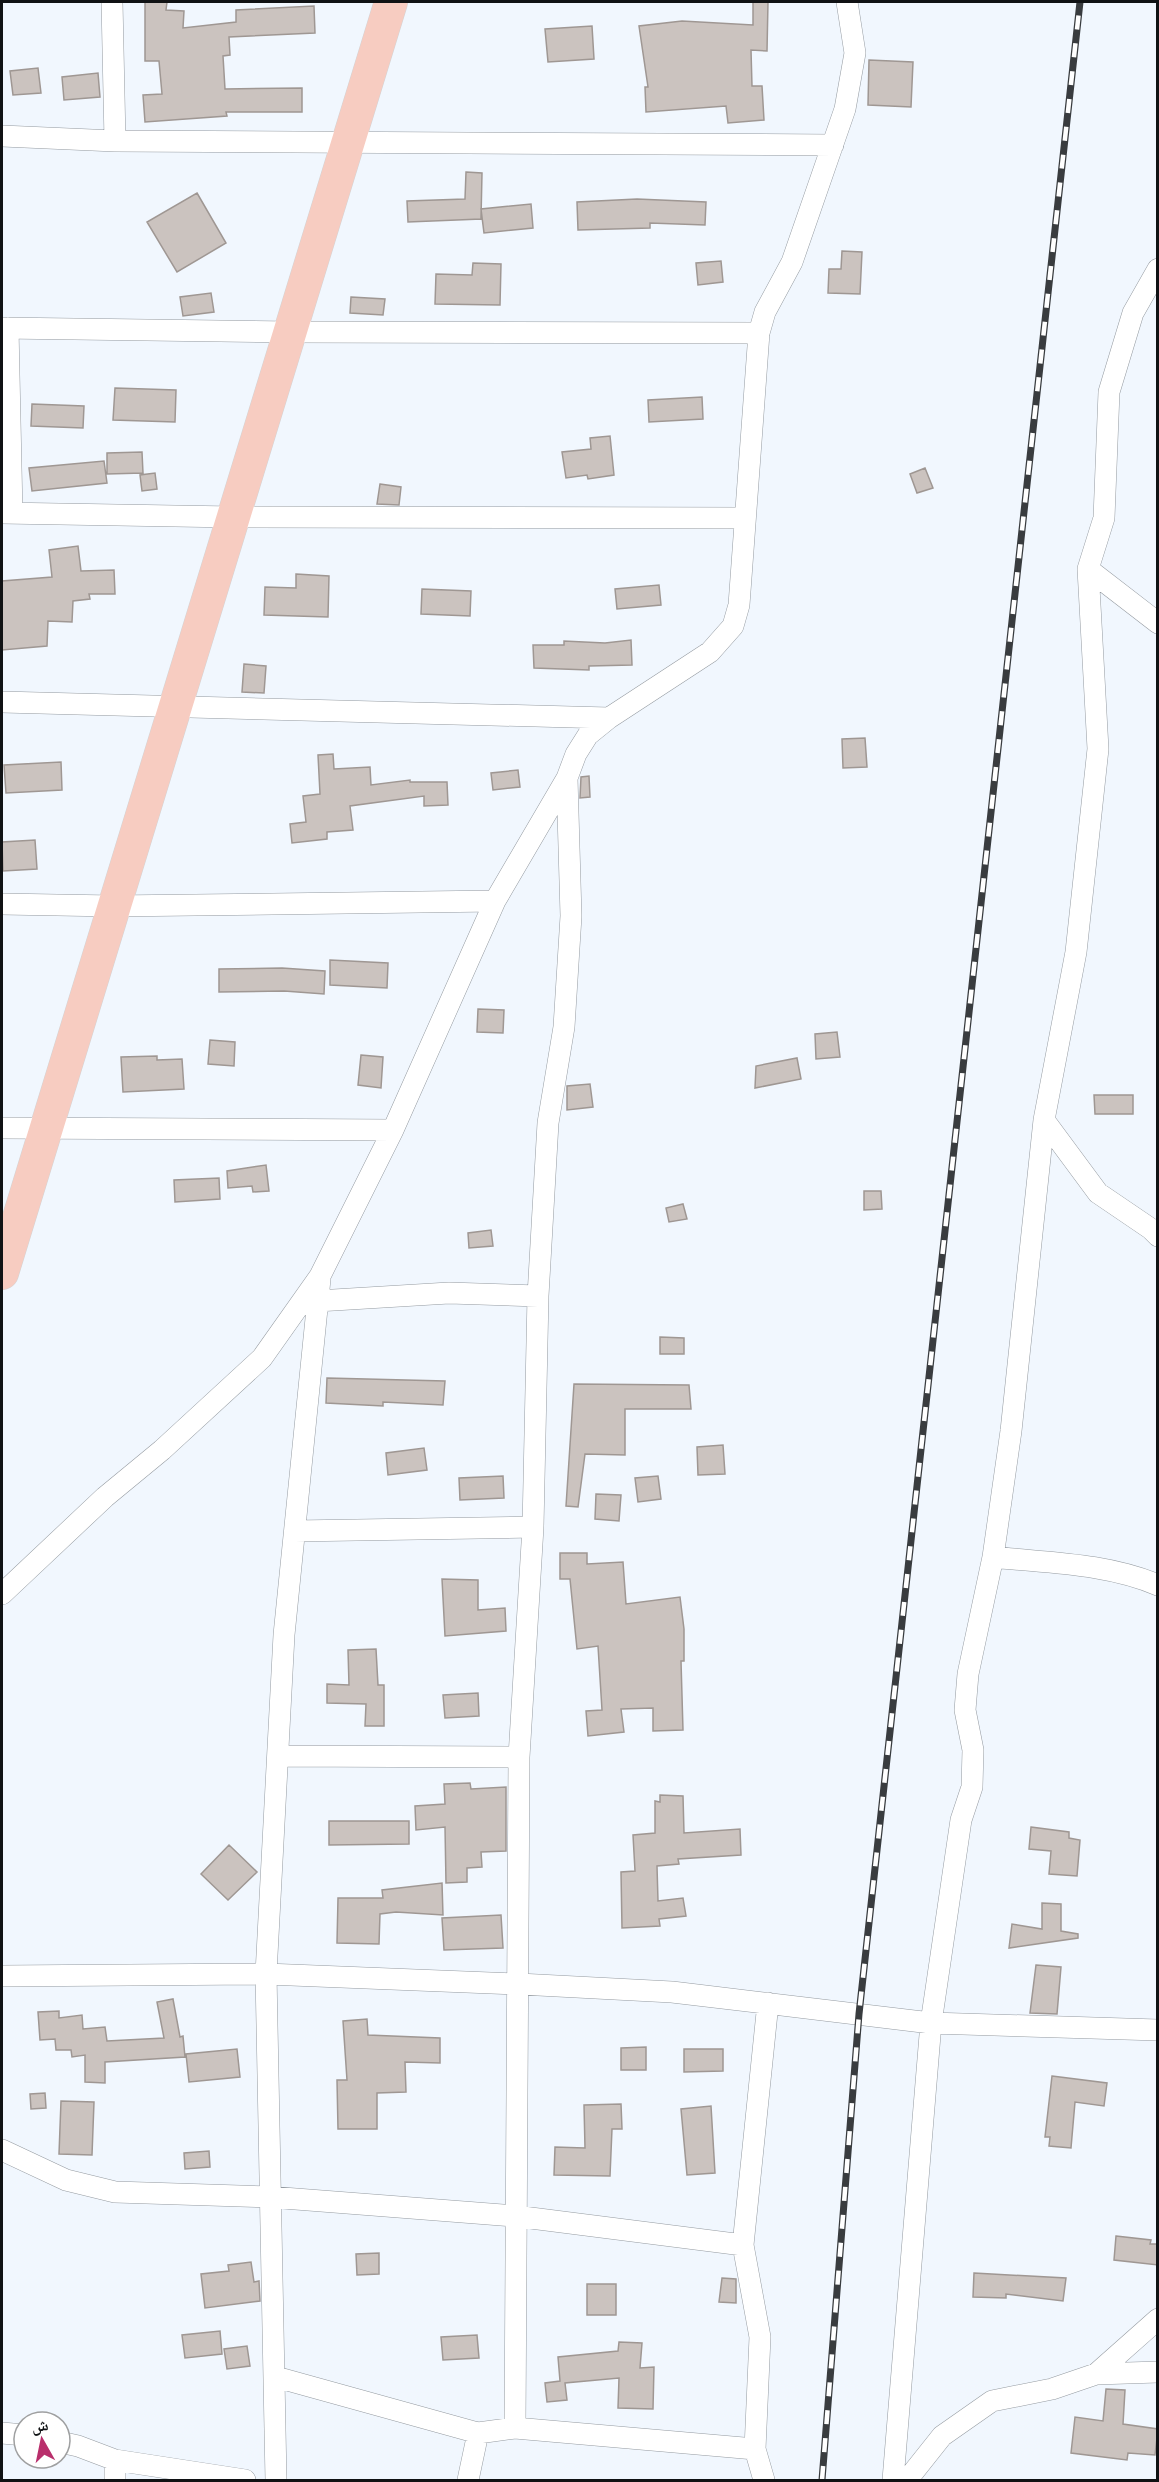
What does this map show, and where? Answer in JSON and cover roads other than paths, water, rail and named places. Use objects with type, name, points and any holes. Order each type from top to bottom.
[{"type":"main road","points":[[2,1273],[391,2]]},
{"type":"street","points":[[112,2],[114,141]]},
{"type":"street","points":[[2,1594],[105,1497],[162,1450],[262,1358],[320,1276],[393,1130],[495,901],[567,778],[576,754],[588,735],[609,718],[710,652],[733,626],[738,605],[759,333],[765,312],[792,262],[845,109],[855,53],[847,2]]},
{"type":"street","points":[[2,136],[114,141],[833,145]]},
{"type":"street","points":[[893,2481],[931,2023],[962,1820],[972,1787],[973,1750],[965,1710],[968,1674],[993,1557],[1011,1431],[1044,1120],[1076,952],[1098,748],[1088,569],[1104,518],[1109,392],[1133,314],[1158,269]]},
{"type":"street","points":[[745,518],[233,518],[7,513],[5,328],[290,332],[759,333]]},
{"type":"street","points":[[1088,569],[1148,610],[1158,623]]},
{"type":"street","points":[[2,702],[609,718]]},
{"type":"street","points":[[515,2428],[514,2216],[519,1984],[519,1757],[533,1527],[538,1296],[548,1123],[564,1027],[571,916],[567,778]]},
{"type":"street","points":[[2,904],[113,906],[495,901]]},
{"type":"street","points":[[1044,1120],[1098,1193],[1158,1236]]},
{"type":"street","points":[[2,1128],[393,1130]]},
{"type":"street","points":[[276,2481],[276,2377],[266,1974],[284,1635],[320,1276]]},
{"type":"street","points":[[317,1301],[449,1293],[538,1296]]},
{"type":"street","points":[[295,1531],[533,1527]]},
{"type":"street","points":[[993,1557],[1108,1569],[1132,1574],[1158,1585]]},
{"type":"street","points":[[278,1756],[519,1757]]},
{"type":"street","points":[[2,1976],[266,1974],[519,1984],[672,1992],[931,2023],[1158,2030]]},
{"type":"street","points":[[764,2481],[755,2449],[760,2337],[742,2245],[768,2003]]},
{"type":"street","points":[[2,2150],[66,2180],[115,2192],[270,2197],[514,2216],[742,2245]]},
{"type":"street","points":[[1096,2374],[1158,2319]]},
{"type":"street","points":[[908,2481],[942,2436],[992,2402],[1052,2389],[1096,2374],[1158,2372]]},
{"type":"street","points":[[276,2377],[478,2433],[515,2428],[755,2449]]},
{"type":"street","points":[[468,2481],[478,2433]]},
{"type":"street","points":[[72,2445],[78,2446],[115,2470],[245,2481]]},
{"type":"railway","points":[[822,2480],[859,2014],[1080,2]]}]
